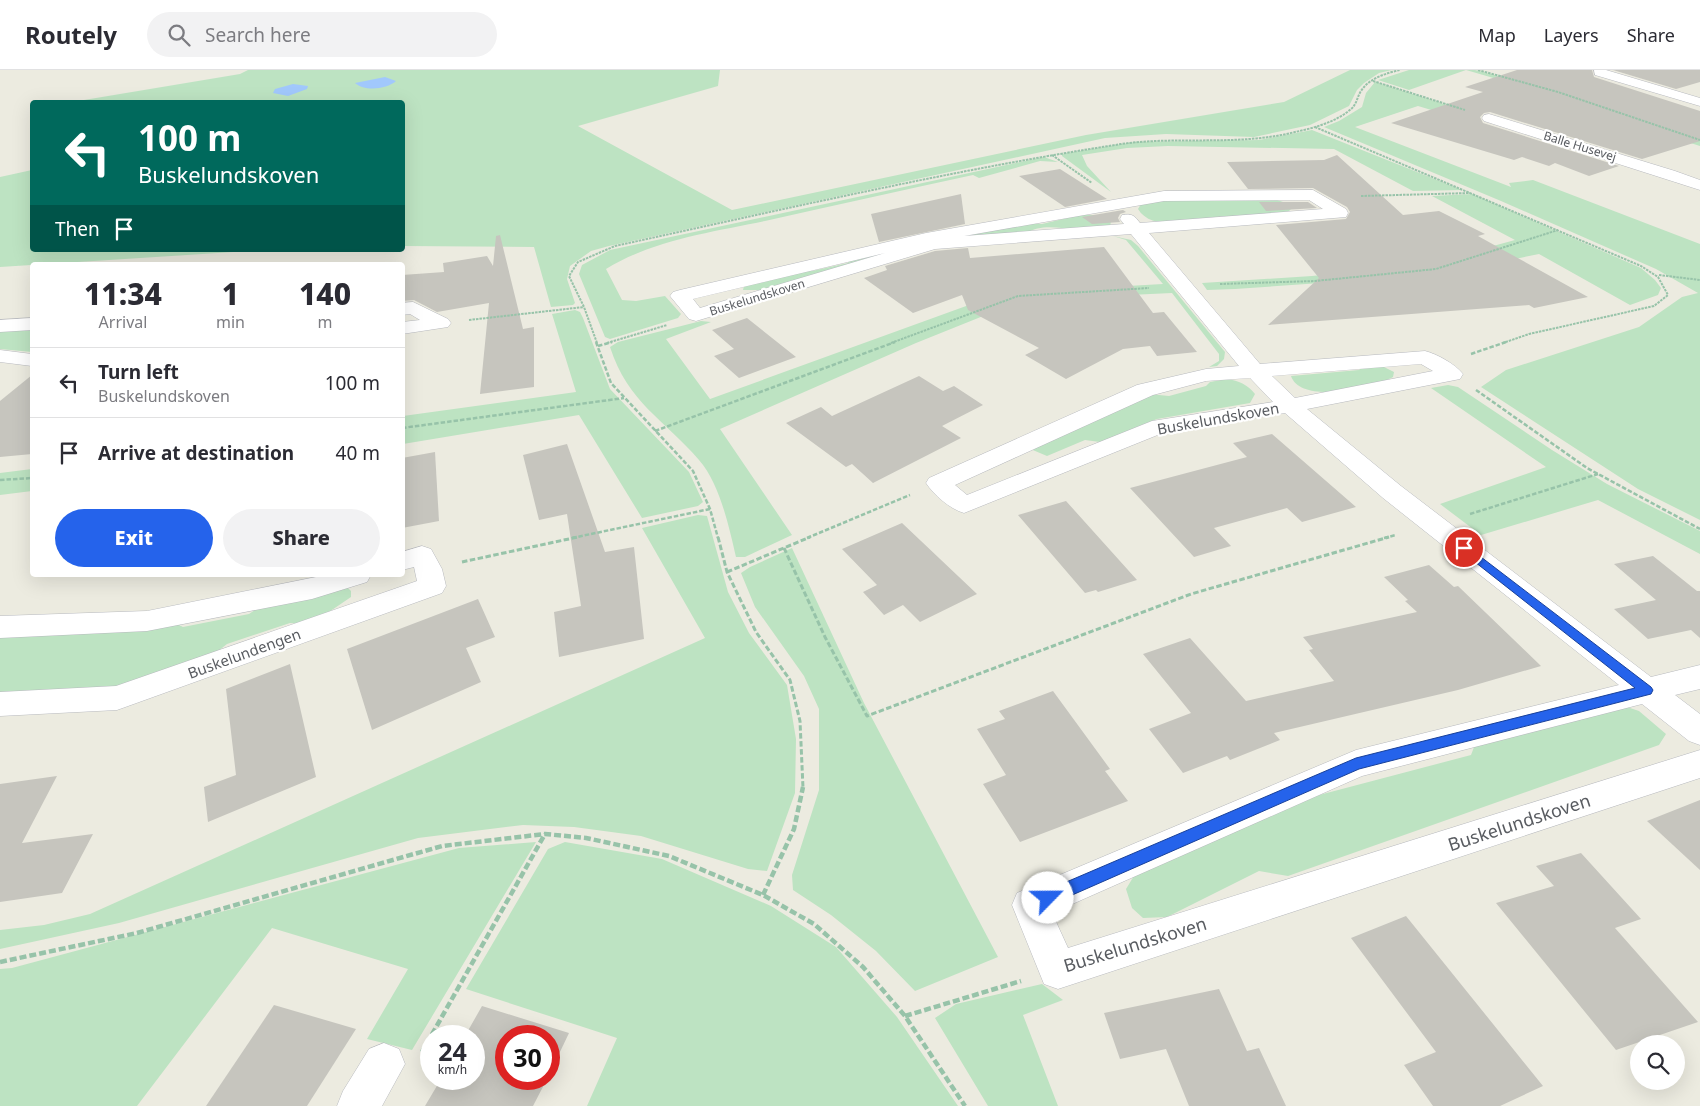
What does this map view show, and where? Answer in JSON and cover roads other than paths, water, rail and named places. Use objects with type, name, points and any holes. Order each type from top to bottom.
[{"type":"street","points":[[1586,76],[1603,71],[1700,102]]},
{"type":"street","name":"Balle Husevej","points":[[1489,118],[1700,185]]},
{"type":"street","points":[[1670,174],[1692,166]]},
{"type":"street","name":"Buskelundskoven","points":[[1313,195],[1340,213],[934,244],[696,316],[680,296],[926,238],[1118,205],[1164,196],[1313,195]]},
{"type":"street","name":"Buskelundskoven","points":[[1118,205],[1254,370],[1290,406],[1434,524],[1700,732]]},
{"type":"street","points":[[405,309],[412,308],[441,323],[405,328]]},
{"type":"street","points":[[0,326],[30,324]]},
{"type":"street","points":[[0,356],[30,360]]},
{"type":"street","name":"Buskelundskoven","points":[[1425,356],[1446,370],[1290,406],[1160,426],[964,505],[938,483],[1145,390],[1206,375],[1254,370],[1425,356]]},
{"type":"street","name":"Buskelundengen","points":[[0,704],[117,698],[432,586],[416,565]]},
{"type":"street","points":[[0,627],[147,621],[312,589],[351,577]]},
{"type":"street","name":"Buskelundskoven","points":[[1700,677],[1356,764],[1030,905],[1058,970],[1700,764]]},
{"type":"street","points":[[358,1106],[384,1064]]},
{"type":"water","points":[[385,77],[396,81],[382,88],[364,88],[355,83]]},
{"type":"water","points":[[293,84],[308,86],[307,89],[288,96],[273,93],[275,89]]}]
